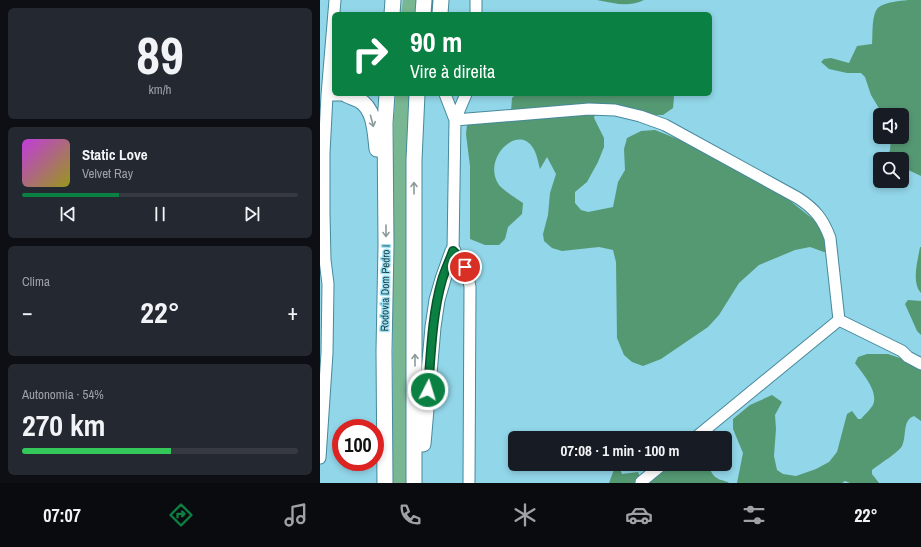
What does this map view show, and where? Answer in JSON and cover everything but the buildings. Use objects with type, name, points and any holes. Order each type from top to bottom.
[{"type":"highway","points":[[392,12],[393,0]]},
{"type":"highway","points":[[423,12],[424,0]]},
{"type":"highway","points":[[440,12],[441,0]]},
{"type":"highway","points":[[350,96],[359,100],[366,106],[373,119],[386,204]]},
{"type":"highway","name":"Rodovia Dom Pedro I","points":[[385,483],[385,123],[387,96]]},
{"type":"highway","points":[[414,483],[414,160],[417,96]]},
{"type":"highway","points":[[420,483],[433,328],[437,300],[453,251]]},
{"type":"highway","points":[[375,483],[384,351]]},
{"type":"street","points":[[334,12],[335,0]]},
{"type":"street","points":[[476,0],[476,12]]},
{"type":"street","points":[[320,458],[327,353],[324,284],[324,153],[332,40]]},
{"type":"street","points":[[328,94],[332,94]]},
{"type":"street","points":[[446,96],[455,120],[453,251],[460,258],[465,267],[469,277],[470,287],[470,483]]},
{"type":"street","points":[[455,120],[465,96]]},
{"type":"street","points":[[455,120],[589,109],[615,110],[640,116],[665,125],[798,198],[815,211],[821,219],[830,238],[839,320]]},
{"type":"street","points":[[839,320],[902,351],[908,357],[921,364]]},
{"type":"street","points":[[704,431],[839,320]]},
{"type":"street","points":[[641,482],[654,471]]},
{"type":"green space","points":[[403,0],[417,0],[416,12],[401,12]]},
{"type":"green space","points":[[597,0],[644,0],[627,4]]},
{"type":"green space","points":[[921,0],[921,176],[909,170],[909,152],[889,152],[890,144],[909,144],[909,108],[879,108],[871,95],[865,77],[861,73],[847,73],[829,69],[821,62],[824,59],[831,58],[849,63],[857,46],[872,44],[873,24],[876,10],[882,5],[897,1]]},
{"type":"green space","points":[[396,96],[410,96],[407,178],[407,483],[393,483],[394,116]]},
{"type":"green space","points":[[514,96],[674,96],[673,108],[663,115],[649,115],[613,104],[604,106],[596,111],[594,118],[604,138],[604,147],[587,182],[575,192],[575,203],[581,210],[588,212],[613,207],[618,182],[625,170],[624,149],[627,138],[641,131],[655,130],[680,140],[762,183],[789,200],[818,223],[826,237],[827,251],[824,252],[810,247],[795,250],[759,265],[739,283],[719,315],[708,327],[661,359],[643,366],[632,362],[624,355],[617,338],[616,262],[613,250],[599,247],[562,251],[552,248],[544,241],[543,234],[548,215],[550,193],[556,174],[547,157],[540,169],[533,148],[526,141],[519,140],[511,142],[504,147],[498,155],[495,165],[495,175],[499,185],[523,203],[522,214],[508,227],[505,239],[499,245],[485,245],[470,239],[470,166],[466,134],[467,125],[478,116],[511,111],[512,98]]},
{"type":"green space","points":[[921,247],[921,293],[916,283]]},
{"type":"green space","points":[[908,300],[921,301],[921,335],[917,331],[905,304]]},
{"type":"green space","points":[[867,354],[888,354],[909,361],[921,368],[921,421],[914,416],[910,418],[906,425],[902,446],[900,449],[872,470],[872,474],[879,483],[850,483],[845,481],[842,483],[737,483],[743,453],[733,429],[733,419],[750,405],[772,395],[782,402],[775,415],[776,429],[774,456],[777,470],[783,474],[796,476],[816,469],[829,462],[837,452],[847,414],[852,411],[858,419],[861,419],[873,405],[874,394],[872,388],[855,363],[858,357]]},
{"type":"green space","points":[[613,471],[621,471],[622,474],[638,472],[640,477],[643,478],[658,471],[710,471],[715,477],[729,483],[609,483]]},
{"type":"route","points":[[428,390],[437,300],[453,251],[460,258],[465,267]]}]
